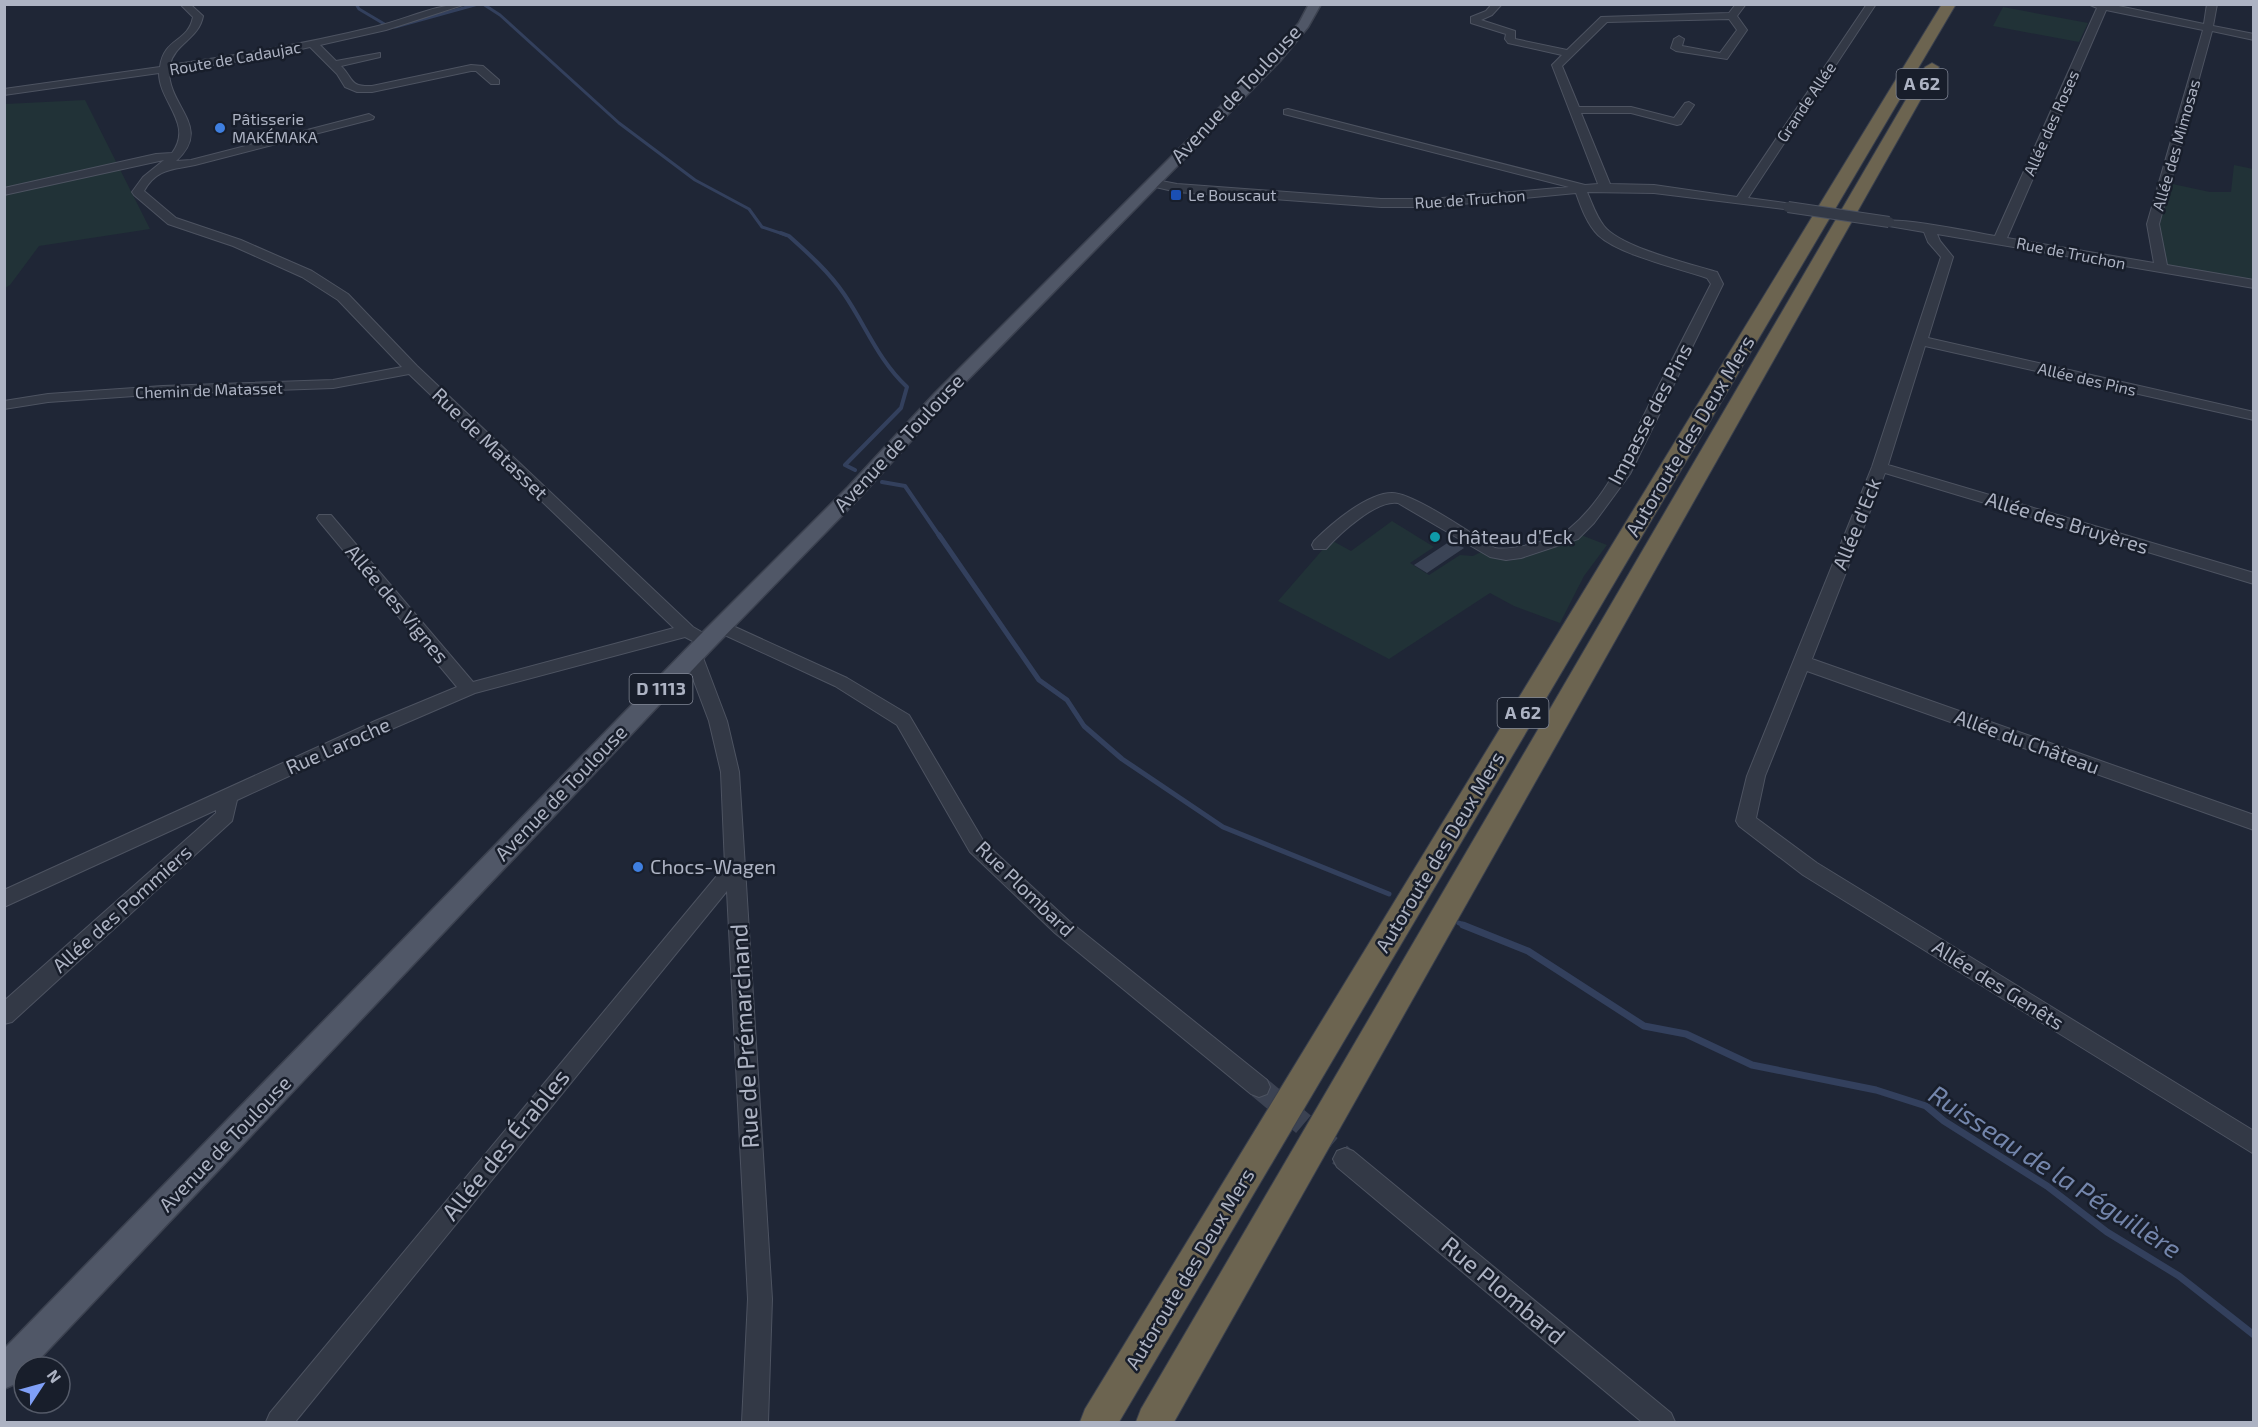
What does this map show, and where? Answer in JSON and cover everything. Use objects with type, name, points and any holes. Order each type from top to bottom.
[{"type":"highway","name":"Autoroute des Deux Mers","points":[[1098,1422],[1949,4]]},
{"type":"highway","name":"Autoroute des Deux Mers","points":[[1154,1422],[1939,54]]},
{"type":"main road","name":"Avenue de Toulouse","points":[[4,1373],[702,639],[855,491],[941,397],[1275,58],[1304,24],[1316,4]]},
{"type":"street","points":[[164,166],[175,156],[185,139],[186,128],[165,86],[164,70],[168,51],[198,23],[198,16],[184,4]]},
{"type":"street","name":"Route de Cadaujac","points":[[4,92],[262,55],[382,28],[462,4]]},
{"type":"street","points":[[1498,4],[1489,13],[1474,21],[1511,33],[1512,41],[1569,53]]},
{"type":"street","points":[[1732,16],[1742,4]]},
{"type":"street","name":"Grande Allée","points":[[1741,200],[1872,4]]},
{"type":"street","points":[[2146,4],[2253,37]]},
{"type":"street","name":"Allée des Mimosas","points":[[2162,270],[2153,224],[2209,25],[2212,4]]},
{"type":"street","points":[[2097,6],[2253,32]]},
{"type":"street","name":"Allée des Roses","points":[[2000,239],[2097,6]]},
{"type":"street","points":[[1605,187],[1557,65],[1605,15],[1732,16]]},
{"type":"street","points":[[1679,39],[1676,48],[1723,57],[1742,30],[1732,16]]},
{"type":"street","points":[[313,44],[334,65],[350,86],[363,90],[471,68],[479,68],[495,82]]},
{"type":"street","points":[[334,65],[376,55]]},
{"type":"street","points":[[1574,110],[1631,110],[1677,122],[1689,105]]},
{"type":"street","points":[[1288,112],[1585,189]]},
{"type":"street","points":[[164,166],[191,163],[369,117]]},
{"type":"street","points":[[4,192],[156,157],[175,156]]},
{"type":"street","name":"Rue de Matasset","points":[[164,166],[143,184],[138,192],[172,221],[237,243],[307,274],[344,297],[412,369],[702,639]]},
{"type":"street","name":"Rue de Truchon","points":[[1151,183],[1177,188],[1381,203],[1431,203],[1605,187],[1654,189],[1929,227],[2162,270],[2253,284]]},
{"type":"street","name":"Impasse des Pins","points":[[1320,545],[1338,527],[1381,500],[1391,497],[1403,500],[1490,552],[1506,555],[1521,553],[1572,535],[1601,504],[1623,474],[1718,284],[1712,275],[1632,248],[1602,232],[1588,211],[1585,189]]},
{"type":"street","name":"Allée d'Eck","points":[[1746,821],[1756,776],[1880,467],[1947,257],[1934,242],[1929,227]]},
{"type":"street","name":"Allée des Pins","points":[[1921,341],[2253,416]]},
{"type":"street","name":"Chemin de Matasset","points":[[4,405],[48,398],[163,390],[333,384],[412,369]]},
{"type":"street","name":"Allée des Bruyères","points":[[1880,467],[2253,579]]},
{"type":"street","name":"Allée des Vignes","points":[[325,518],[470,690]]},
{"type":"street","name":"Rue Laroche","points":[[4,899],[381,726],[470,690],[526,672],[702,639]]},
{"type":"street","name":"Rue de Prémarchand","points":[[702,639],[730,772],[760,1299],[755,1422]]},
{"type":"street","name":"Rue Plombard","points":[[702,639],[841,682],[903,720],[977,847],[1062,927],[1259,1088]]},
{"type":"street","name":"Allée du Château","points":[[1801,662],[2253,823]]},
{"type":"street","name":"Allée des Pommiers","points":[[4,1015],[225,816],[228,796]]},
{"type":"street","name":"Allée des Genêts","points":[[1746,821],[1810,869],[2253,1144]]},
{"type":"street","name":"Allée des Érables","points":[[279,1422],[712,893],[735,869]]},
{"type":"street","name":"Rue Plombard","points":[[1345,1159],[1662,1422]]},
{"type":"shaded area","points":[[2003,7],[2088,23],[2079,42],[1993,26]]},
{"type":"shaded area","points":[[85,100],[150,229],[39,246],[10,285],[5,288],[5,104]]},
{"type":"shaded area","points":[[2234,165],[2253,169],[2253,279],[2166,265],[2157,223],[2168,183],[2210,192],[2231,192]]},
{"type":"shaded area","points":[[1392,521],[1434,547],[1410,563],[1429,575],[1460,555],[1473,556],[1483,551],[1509,561],[1581,535],[1607,545],[1584,576],[1560,623],[1514,606],[1490,593],[1389,659],[1278,601],[1331,540],[1351,551]]},
{"type":"building","points":[[1452,540],[1464,548],[1427,573],[1414,565]]},
{"type":"waterway","points":[[356,4],[359,9],[386,25]]},
{"type":"waterway","points":[[395,27],[478,4]]},
{"type":"waterway","name":"Ruisseau de la Péguillère","points":[[483,4],[500,15],[619,123],[695,180],[749,209],[762,227],[786,235]]},
{"type":"waterway","name":"Ruisseau de la Péguillère","points":[[781,233],[789,236],[832,278],[852,306],[888,366],[907,387],[901,408],[845,465],[855,470]]},
{"type":"waterway","name":"Ruisseau de la Péguillère","points":[[882,482],[905,486],[940,537]]},
{"type":"waterway","name":"Ruisseau de la Péguillère","points":[[939,535],[1039,680],[1067,700],[1084,726],[1122,759],[1223,827],[1389,894]]},
{"type":"waterway","name":"Ruisseau de la Péguillère","points":[[1459,923],[1467,926]]},
{"type":"waterway","name":"Ruisseau de la Péguillère","points":[[1463,925],[1528,951],[1644,1026],[1686,1034],[1752,1065],[1876,1090],[1926,1106],[1944,1121],[2047,1186],[2107,1232],[2179,1276],[2254,1335]]},
{"type":"tunnel","points":[[1259,1087],[1345,1159]]},
{"type":"place","name":"Pâtisserie MAKÉMAKA","points":[[220,128]]},
{"type":"place","name":"Le Bouscaut","points":[[1176,195]]},
{"type":"place","name":"Château d'Eck","points":[[1435,537]]},
{"type":"place","name":"Chocs-Wagen","points":[[638,867]]}]
